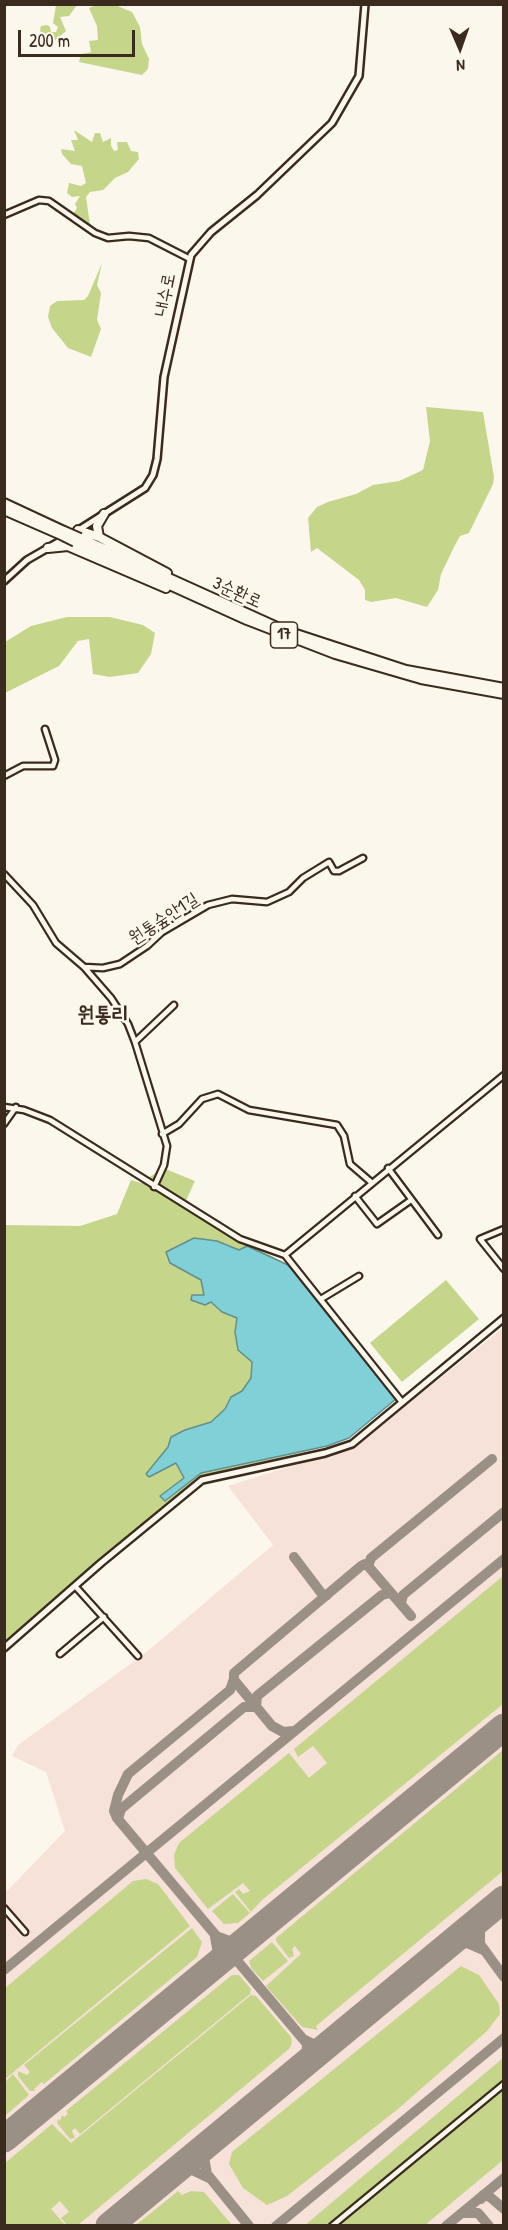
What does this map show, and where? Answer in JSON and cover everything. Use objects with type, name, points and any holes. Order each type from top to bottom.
[{"type":"highway","name":"3순환로","points":[[4,503],[218,604],[352,660],[421,679],[504,694]]},
{"type":"highway","name":"3순환로","points":[[4,510],[72,536]]},
{"type":"highway","points":[[99,537],[97,526],[104,514]]},
{"type":"highway","points":[[48,548],[72,536],[99,537],[218,604]]},
{"type":"highway","name":"3순환로","points":[[218,604],[370,660],[437,677],[504,688]]},
{"type":"street","name":"내수로","points":[[72,536],[146,488],[153,475],[157,459],[164,377],[190,259],[197,246],[211,232],[257,195],[332,123],[359,76],[365,4]]},
{"type":"street","points":[[4,215],[39,200],[49,201],[95,233],[108,238],[129,236],[149,238],[190,259]]},
{"type":"street","points":[[4,581],[27,560],[48,548]]},
{"type":"street","points":[[4,776],[23,766],[53,766],[55,760],[45,729]]},
{"type":"street","name":"원통숲안1길","points":[[84,966],[103,968],[120,964],[147,946],[162,932],[208,905],[232,899],[267,902],[290,892],[303,878],[329,862],[334,871],[339,871],[363,858]]},
{"type":"street","points":[[4,874],[33,905],[52,939],[84,966],[111,998],[128,1024],[167,1146],[167,1156],[154,1186]]},
{"type":"street","points":[[135,1042],[174,1005]]},
{"type":"street","points":[[285,1255],[370,1182],[504,1075]]},
{"type":"street","points":[[162,1134],[179,1124],[202,1099],[218,1094],[249,1110],[337,1125],[345,1136],[350,1164],[370,1182]]},
{"type":"street","points":[[4,1107],[15,1107],[50,1120],[240,1239],[285,1255],[402,1402]]},
{"type":"street","points":[[4,1124],[15,1107]]},
{"type":"street","points":[[388,1168],[438,1235]]},
{"type":"street","points":[[355,1196],[377,1224],[411,1200]]},
{"type":"street","points":[[504,1229],[480,1239],[504,1269]]},
{"type":"street","points":[[321,1299],[359,1276]]},
{"type":"street","points":[[4,1647],[202,1480],[352,1443],[504,1318]]},
{"type":"street","points":[[75,1586],[138,1656]]},
{"type":"street","points":[[60,1654],[104,1617]]},
{"type":"street","points":[[4,1908],[25,1932]]},
{"type":"street","points":[[332,2226],[504,2084]]},
{"type":"shaded area","points":[[503,1328],[503,2225],[5,2225],[4,1887],[7,1891],[65,1831],[46,1772],[12,1756],[18,1745],[143,1655],[273,1545],[228,1486],[355,1446]]},
{"type":"green space","points":[[56,5],[77,5],[69,16],[60,17],[66,31],[51,44],[45,41],[40,30],[41,26],[47,25],[51,32],[56,32],[58,27],[53,23]]},
{"type":"green space","points":[[96,5],[115,5],[132,12],[140,27],[142,44],[149,59],[148,69],[142,75],[79,62],[81,54],[91,52],[89,41],[98,40],[97,26],[89,8]]},
{"type":"green space","points":[[74,130],[92,142],[95,133],[100,133],[103,142],[111,138],[114,151],[118,150],[117,142],[127,142],[131,151],[138,152],[139,159],[128,172],[115,178],[103,190],[90,192],[86,197],[90,225],[73,214],[80,196],[72,197],[67,193],[69,183],[81,186],[86,183],[82,166],[71,164],[62,154],[61,149],[75,151],[71,140],[78,140]]},
{"type":"green space","points":[[102,263],[97,285],[101,293],[97,320],[101,329],[91,357],[68,348],[52,328],[48,317],[50,306],[57,301],[84,300],[88,296]]},
{"type":"green space","points":[[426,407],[483,412],[494,477],[493,484],[469,533],[460,536],[454,547],[441,574],[438,590],[427,607],[396,598],[371,602],[365,600],[365,590],[359,580],[317,548],[311,552],[308,518],[317,507],[328,502],[356,494],[373,485],[399,481],[423,470],[430,441]]},
{"type":"green space","points":[[67,617],[110,617],[143,625],[155,633],[151,654],[138,673],[110,677],[93,674],[89,639],[78,641],[59,666],[5,693],[5,642],[31,626]]},
{"type":"green space","points":[[163,1168],[195,1181],[183,1207],[288,1265],[396,1399],[340,1439],[317,1449],[200,1476],[5,1642],[5,1225],[80,1226],[117,1214],[131,1180],[141,1183]]},
{"type":"green space","points":[[446,1280],[479,1319],[402,1382],[370,1343]]},
{"type":"green space","points":[[503,1576],[503,1704],[262,1900],[251,1912],[235,1892],[239,1889],[243,1894],[250,1891],[243,1883],[208,1909],[175,1868],[174,1855],[179,1843],[289,1753],[309,1778],[327,1763],[313,1746],[298,1757],[294,1749]]},
{"type":"green space","points":[[503,1750],[503,1871],[316,2026],[318,2030],[302,2027],[266,1986],[301,1954],[295,1946],[292,1949],[294,1956],[289,1958],[276,1938]]},
{"type":"green space","points":[[146,1879],[158,1884],[190,1926],[5,2079],[5,1988],[133,1881]]},
{"type":"green space","points":[[233,1894],[250,1913],[238,1923],[224,1924],[212,1911]]},
{"type":"green space","points":[[192,1928],[202,1942],[197,1957],[44,2084],[42,2082],[34,2089],[35,2091],[30,2091],[18,2076],[18,2071],[27,2075],[30,2072],[24,2065]]},
{"type":"green space","points":[[272,1942],[288,1961],[263,1981],[251,1968],[249,1961]]},
{"type":"green space","points":[[461,1966],[479,1975],[499,2004],[500,2014],[487,2031],[398,2109],[287,2196],[267,2205],[243,2188],[229,2164],[232,2152]]},
{"type":"green space","points":[[232,1975],[239,1975],[251,1989],[250,1994],[80,2134],[75,2128],[72,2131],[75,2138],[70,2139],[57,2123],[58,2119],[60,2121],[62,2115],[64,2117],[68,2114],[66,2111]]},
{"type":"green space","points":[[251,1995],[256,1996],[291,2037],[290,2048],[78,2225],[67,2225],[61,2218],[69,2212],[60,2201],[51,2209],[65,2225],[5,2225],[5,2163],[52,2124],[71,2143]]},
{"type":"green space","points":[[503,2058],[503,2160],[425,2225],[304,2226]]},
{"type":"green space","points":[[13,2074],[29,2095],[5,2116],[5,2082]]},
{"type":"green space","points":[[178,2191],[182,2195],[191,2191],[204,2192],[232,2225],[136,2225]]},
{"type":"water","points":[[194,1238],[217,1241],[239,1250],[247,1246],[288,1265],[396,1399],[349,1438],[327,1446],[201,1473],[165,1501],[160,1496],[184,1478],[176,1463],[149,1477],[146,1474],[168,1447],[171,1437],[211,1422],[225,1409],[231,1397],[242,1391],[251,1378],[252,1362],[238,1350],[235,1332],[237,1318],[222,1312],[211,1302],[205,1305],[191,1300],[192,1295],[204,1295],[201,1280],[170,1263],[166,1252]]},
{"type":"taxiway","points":[[411,1616],[368,1566],[371,1558],[492,1459]]},
{"type":"taxiway","points":[[401,1603],[403,1595],[504,1512]]},
{"type":"taxiway","points":[[294,1557],[322,1594],[327,1595]]},
{"type":"taxiway","points":[[4,1970],[504,1559]]},
{"type":"taxiway","points":[[294,1731],[283,1732],[272,1726],[234,1680],[234,1673],[361,1566],[365,1564],[368,1566]]},
{"type":"taxiway","points":[[118,1819],[121,1809],[244,1707],[256,1707],[257,1696],[382,1595],[390,1593]]},
{"type":"taxiway","points":[[234,1679],[230,1690],[128,1774],[118,1795],[114,1811],[117,1818],[303,2039]]},
{"type":"taxiway","points":[[488,1912],[480,1926],[480,1944],[504,1977]]},
{"type":"taxiway","points":[[216,1936],[232,1942],[245,1940]]},
{"type":"taxiway","points":[[212,1968],[218,1954],[215,1937]]},
{"type":"taxiway","points":[[445,1947],[467,1943],[483,1950]]},
{"type":"taxiway","points":[[276,2226],[504,2038]]},
{"type":"taxiway","points":[[306,2063],[307,2044],[303,2039],[315,2045],[327,2045]]},
{"type":"taxiway","points":[[209,2142],[204,2157],[207,2174],[249,2226]]},
{"type":"taxiway","points":[[172,2173],[190,2169],[209,2178]]},
{"type":"taxiway","points":[[446,2226],[504,2178]]},
{"type":"taxiway","points":[[481,2199],[483,2195],[490,2197],[504,2209]]},
{"type":"taxiway","points":[[463,2213],[478,2213],[489,2226]]},
{"type":"runway","points":[[4,2139],[504,1727]]},
{"type":"runway","points":[[109,2226],[504,1899]]},
{"type":"district","name":"원통리","points":[[103,1015]]}]
